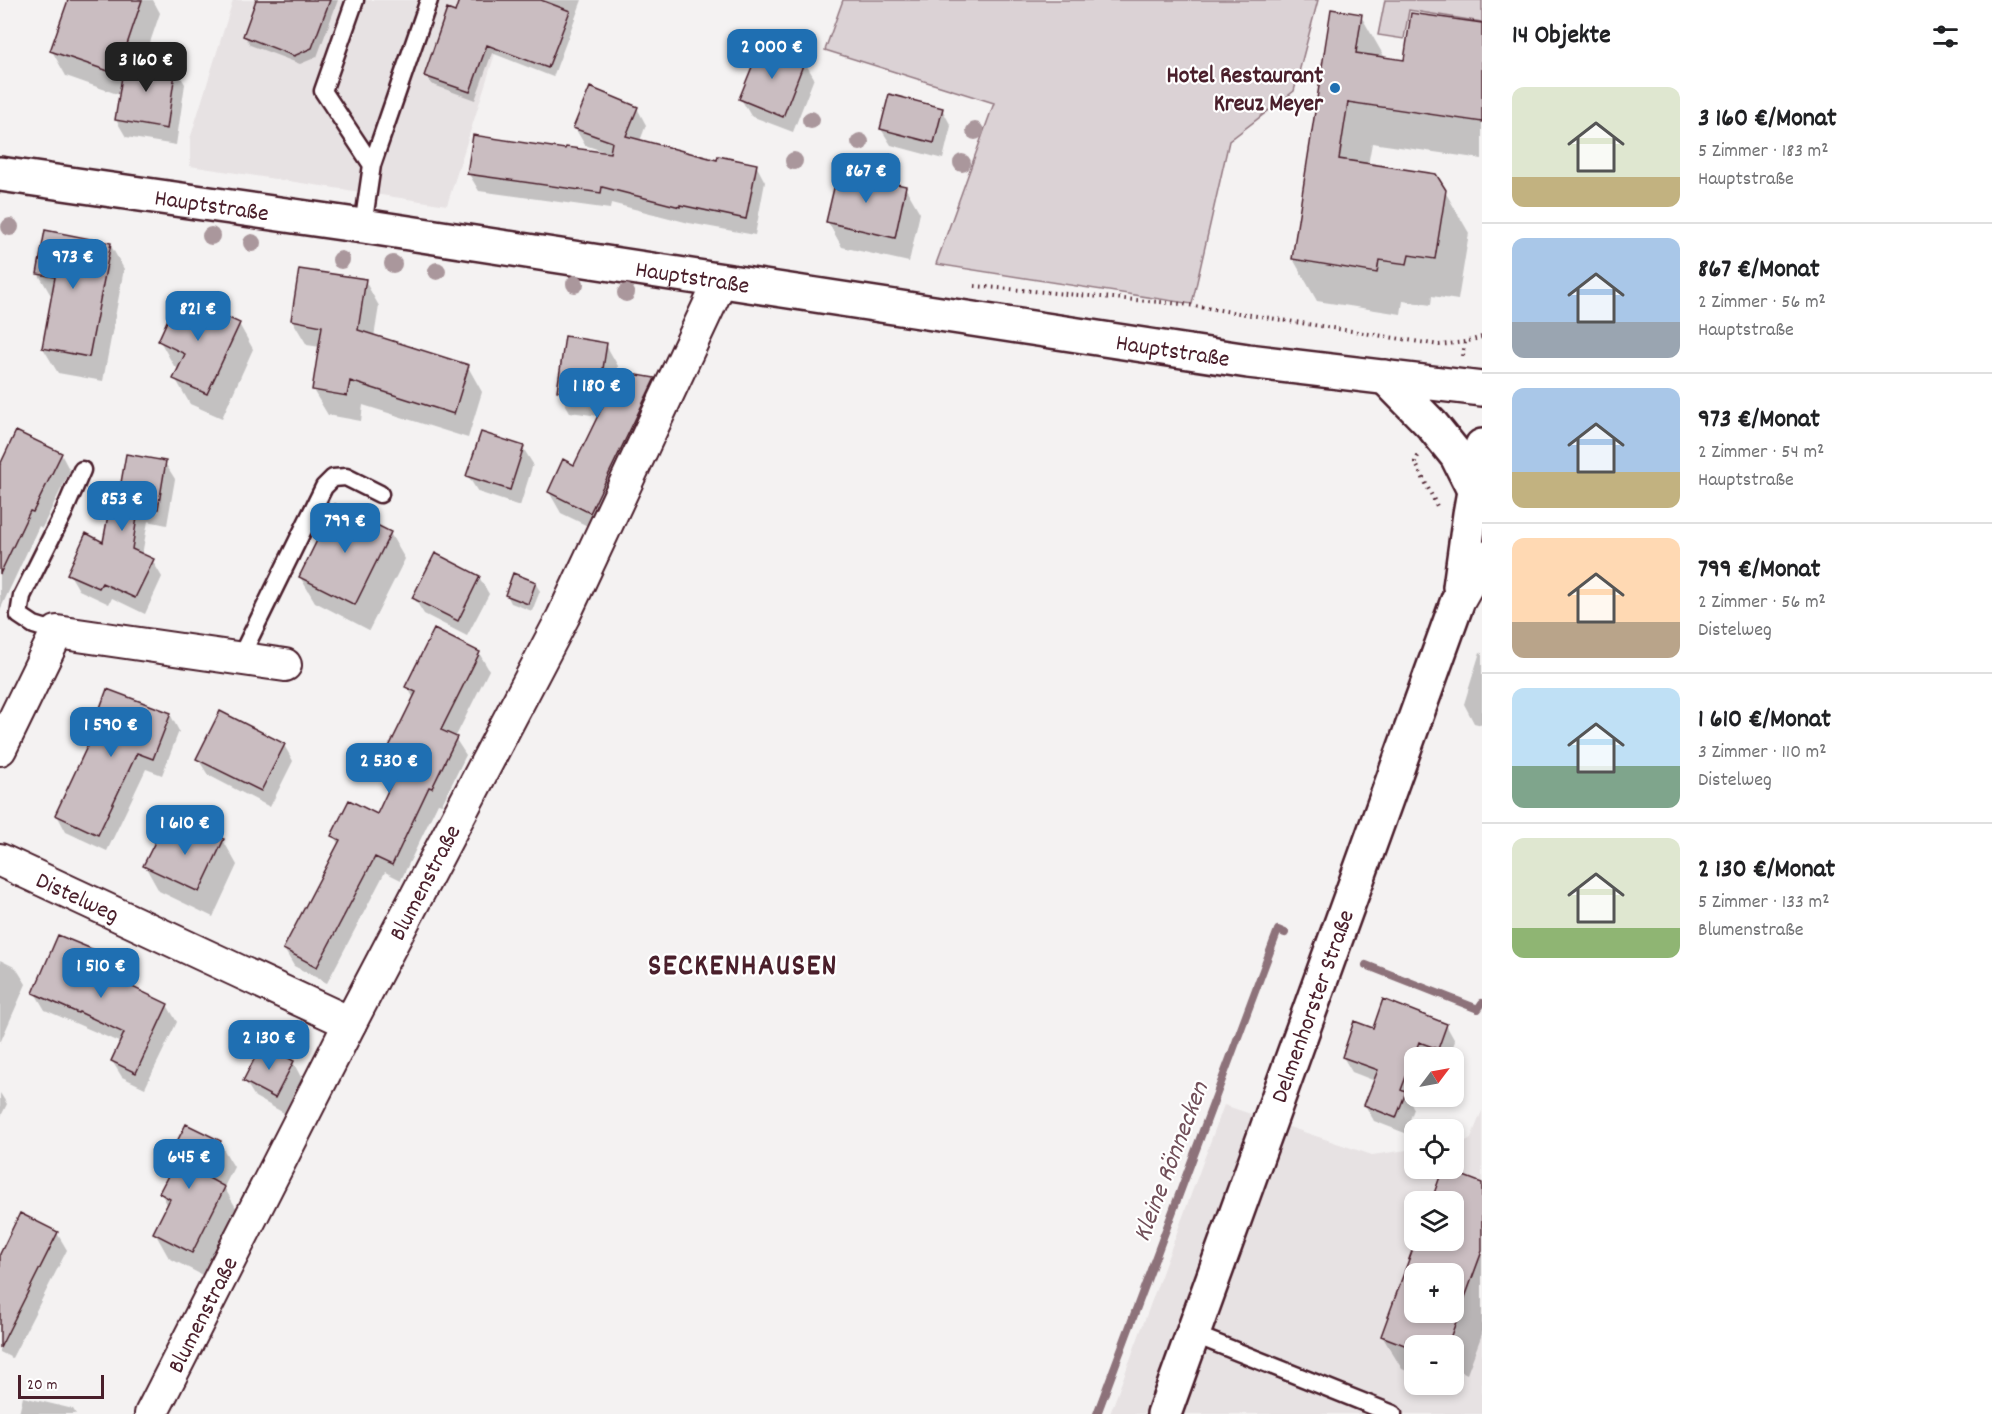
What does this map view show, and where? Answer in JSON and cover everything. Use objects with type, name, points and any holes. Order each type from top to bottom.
[{"type":"main road","name":"Hauptstraße","points":[[0,174],[363,226],[1248,362],[1471,387]]},
{"type":"main road","points":[[1386,377],[1457,456],[1474,490]]},
{"type":"main road","name":"Delmenhorster Straße","points":[[1458,600],[1482,446]]},
{"type":"main road","name":"Delmenhorster Straße","points":[[1164,1414],[1458,600],[1482,558]]},
{"type":"street","name":"Blumenstraße","points":[[151,1414],[350,1023],[563,617],[721,280]]},
{"type":"street","points":[[0,750],[57,632],[285,665]]},
{"type":"street","name":"Distelweg","points":[[0,860],[350,1023]]},
{"type":"lane","points":[[355,0],[323,91],[372,165]]},
{"type":"lane","points":[[363,226],[372,165],[429,0]]},
{"type":"lane","points":[[57,632],[34,626],[19,615],[22,596],[82,470]]},
{"type":"lane","points":[[240,658],[324,487],[333,478],[346,477],[380,494]]},
{"type":"lane","points":[[1193,1334],[1216,1341],[1393,1414]]},
{"type":"path","points":[[1465,342],[1471,387]]},
{"type":"path","points":[[1438,518],[1438,507],[1415,462],[1423,449],[1440,435]]},
{"type":"shaded area","points":[[233,0],[512,0],[447,205],[190,166],[190,139]]},
{"type":"shaded area","points":[[843,0],[1318,0],[1294,91],[1229,141],[1192,304],[936,264],[994,103],[825,50]]},
{"type":"shaded area","points":[[1385,0],[1482,0],[1482,22],[1409,10],[1404,39],[1378,35]]},
{"type":"shaded area","points":[[1224,1105],[1372,1155],[1404,1150],[1404,1179],[1464,1179],[1464,1141],[1470,1140],[1482,1111],[1482,1414],[1110,1414]]},
{"type":"building","points":[[68,0],[142,0],[117,74],[50,51]]},
{"type":"building","points":[[256,0],[330,0],[312,48],[294,56],[243,36]]},
{"type":"building","points":[[459,0],[541,0],[570,11],[548,68],[487,45],[470,92],[424,76],[447,9],[455,12]]},
{"type":"building","name":"Hotel Restaurant Kreuz Meyer","points":[[1331,9],[1362,14],[1356,53],[1404,60],[1411,13],[1482,23],[1482,122],[1348,102],[1339,159],[1436,174],[1446,190],[1435,259],[1409,255],[1407,264],[1379,260],[1377,273],[1292,259]]},
{"type":"building","points":[[762,42],[805,60],[783,117],[739,99]]},
{"type":"building","points":[[125,58],[176,66],[167,129],[115,120]]},
{"type":"building","points":[[590,87],[638,107],[626,136],[717,160],[718,156],[757,164],[746,219],[680,205],[680,207],[602,187],[601,193],[467,174],[473,135],[565,149],[566,147],[610,153],[612,142],[573,128]]},
{"type":"building","points":[[889,94],[943,108],[934,143],[880,129]]},
{"type":"building","points":[[838,171],[906,186],[895,238],[826,222]]},
{"type":"building","points":[[45,230],[111,243],[89,357],[42,348],[55,277],[37,274]]},
{"type":"building","points":[[299,269],[366,279],[358,330],[469,365],[454,414],[350,381],[347,396],[312,390],[322,326],[291,320]]},
{"type":"building","points":[[179,295],[240,323],[207,394],[173,379],[185,354],[158,341]]},
{"type":"building","points":[[565,336],[607,343],[603,369],[655,378],[590,513],[548,492],[563,459],[574,465],[606,399],[557,391]]},
{"type":"building","points":[[16,431],[62,453],[33,512],[30,511],[0,574],[0,465]]},
{"type":"building","points":[[481,432],[524,446],[510,490],[466,476]]},
{"type":"building","points":[[126,454],[166,461],[158,509],[139,505],[132,549],[154,559],[135,598],[102,583],[99,588],[67,574],[86,533],[103,542],[111,499],[118,500]]},
{"type":"building","points":[[335,504],[391,532],[355,605],[299,577]]},
{"type":"building","points":[[435,553],[480,576],[458,621],[412,598]]},
{"type":"building","points":[[513,573],[536,582],[528,604],[505,595]]},
{"type":"building","points":[[434,629],[480,652],[441,730],[457,737],[432,788],[429,787],[392,865],[375,857],[317,967],[283,949],[340,840],[331,836],[349,800],[377,814],[397,771],[381,763],[416,692],[405,687]]},
{"type":"building","points":[[107,689],[171,713],[153,759],[137,753],[98,835],[55,815],[92,736],[90,735]]},
{"type":"building","points":[[220,711],[285,744],[261,791],[196,759]]},
{"type":"building","points":[[188,822],[224,839],[199,892],[143,866],[161,830],[180,839]]},
{"type":"building","points":[[58,935],[104,954],[97,970],[168,1004],[136,1073],[111,1061],[124,1033],[33,993]]},
{"type":"building","points":[[1383,999],[1447,1024],[1439,1047],[1419,1042],[1417,1047],[1404,1047],[1404,1082],[1401,1090],[1404,1091],[1404,1097],[1396,1118],[1364,1105],[1378,1070],[1342,1057],[1354,1021],[1373,1028]]},
{"type":"building","points":[[262,1044],[294,1061],[275,1098],[243,1081]]},
{"type":"building","points":[[186,1124],[221,1141],[203,1175],[225,1187],[192,1253],[153,1233],[170,1199],[159,1193],[175,1162],[168,1159]]},
{"type":"building","points":[[1464,1176],[1482,1183],[1482,1251],[1464,1300],[1464,1263],[1408,1263],[1412,1251],[1464,1251],[1464,1191],[1435,1191],[1439,1179],[1464,1179]]},
{"type":"building","points":[[20,1213],[58,1232],[0,1348],[0,1254]]},
{"type":"building","points":[[1404,1273],[1404,1323],[1456,1323],[1451,1335],[1404,1335],[1404,1345],[1381,1336]]},
{"type":"waterway","name":"Kleine Rönnecken","points":[[1097,1414],[1278,930],[1285,933]]},
{"type":"waterway","name":"Kleine Rönnecken","points":[[1366,965],[1478,1009],[1482,1003]]},
{"type":"place","name":"Hotel Restaurant Kreuz Meyer","points":[[1335,88]]},
{"type":"district","name":"SECKENHAUSEN","points":[[743,964]]}]
